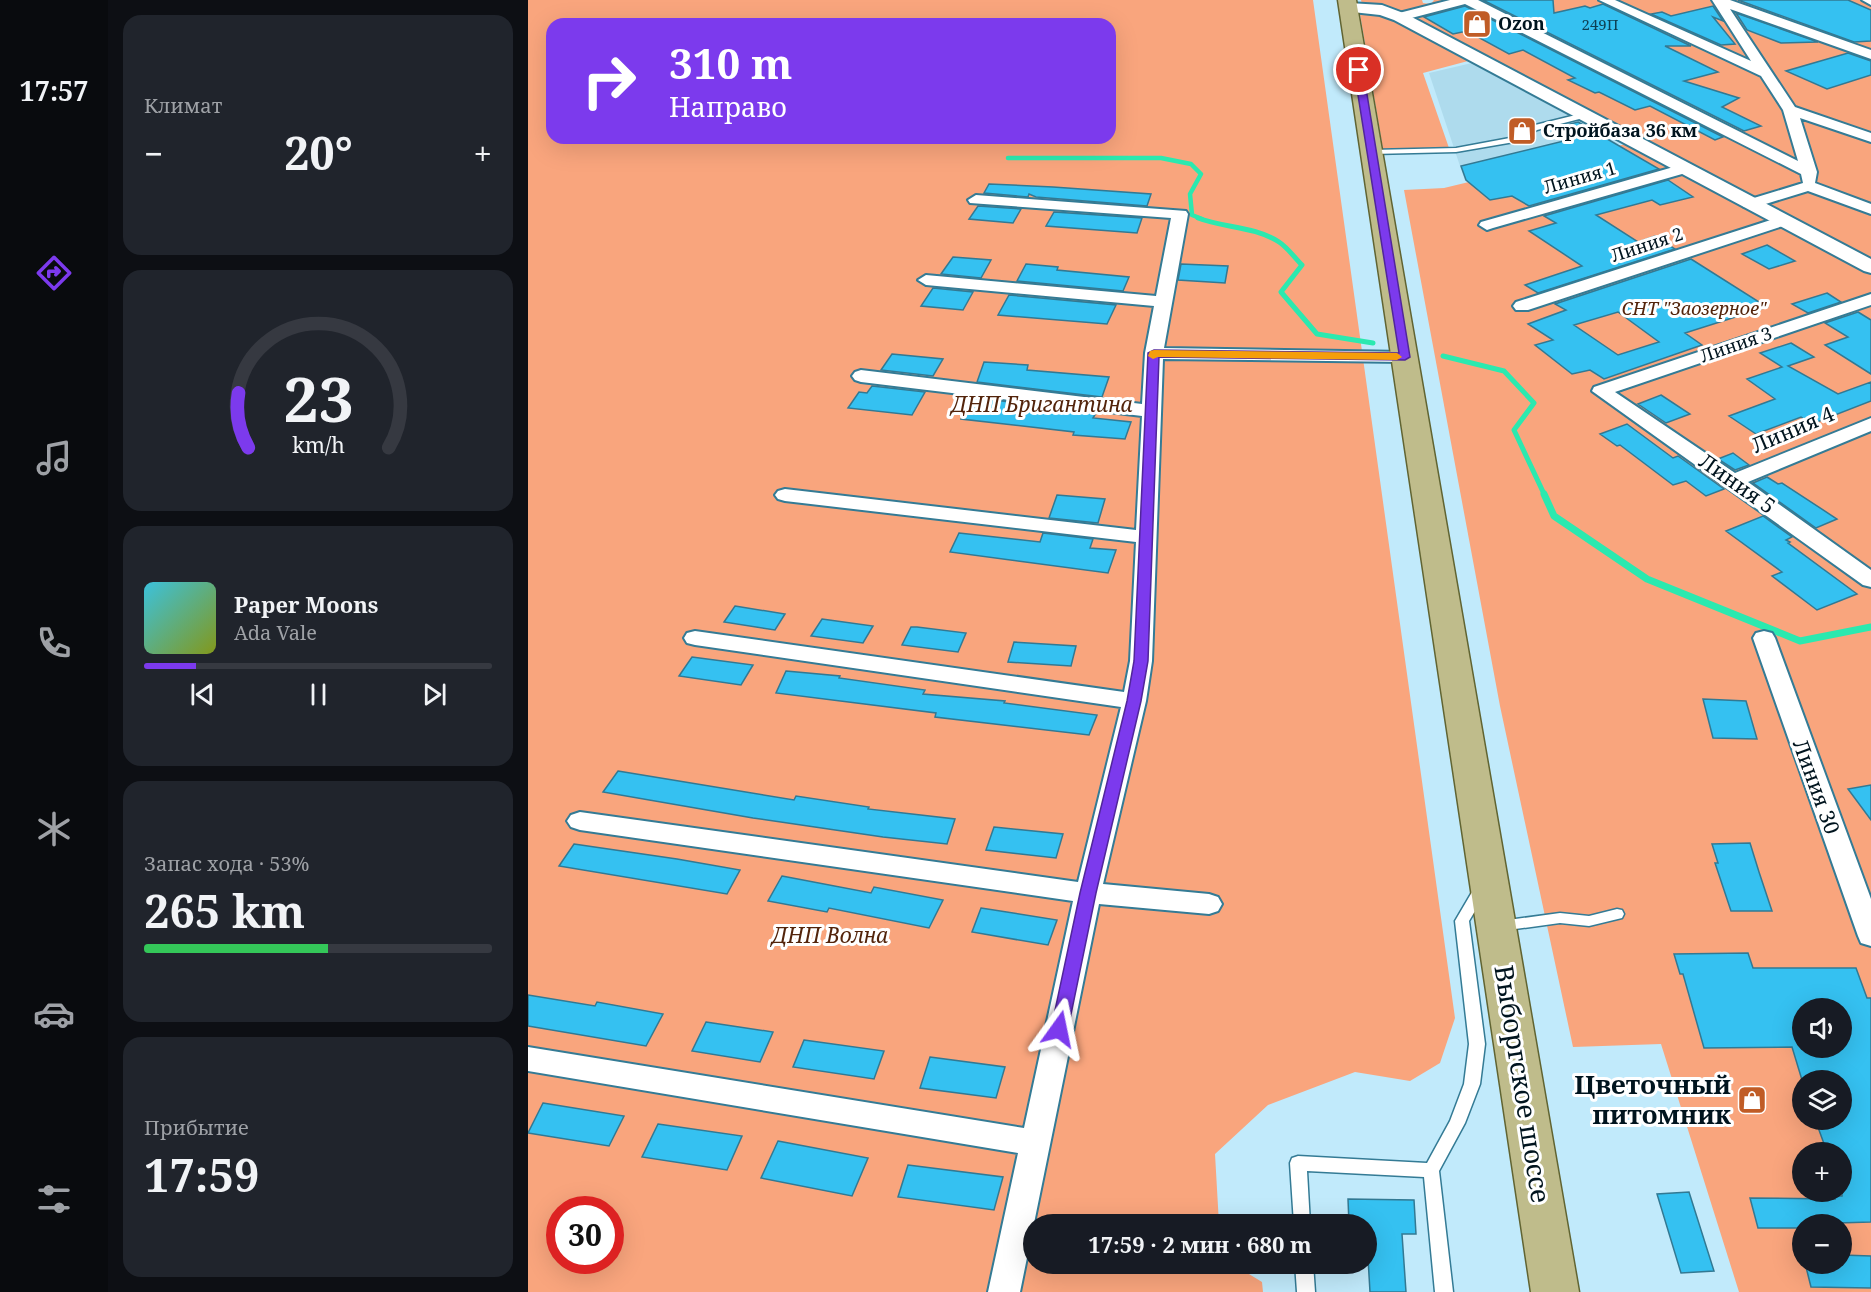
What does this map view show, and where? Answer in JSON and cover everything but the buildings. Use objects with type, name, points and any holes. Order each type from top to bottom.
[{"type":"main road","points":[[1348,4],[1405,357]]},
{"type":"main road","name":"Выборгское шоссе","points":[[1405,357],[1556,1292]]},
{"type":"street","points":[[1400,17],[1466,0],[1871,209]]},
{"type":"street","points":[[1605,0],[1767,73]]},
{"type":"street","points":[[1718,0],[1790,111],[1809,179]]},
{"type":"street","points":[[1718,0],[1871,55]]},
{"type":"street","points":[[1348,4],[1382,10],[1400,17],[1871,267]]},
{"type":"street","points":[[1790,111],[1871,138]]},
{"type":"street","name":"Линия 1","points":[[1487,225],[1684,169]]},
{"type":"street","points":[[1750,204],[1809,179]]},
{"type":"street","points":[[976,200],[1180,214],[1154,353],[1141,661],[1134,701],[1088,893],[1004,1292]]},
{"type":"street","name":"Линия 2","points":[[1522,306],[1783,221]]},
{"type":"street","points":[[926,280],[1163,302]]},
{"type":"street","name":"Линия 3","points":[[1601,391],[1871,299]]},
{"type":"street","points":[[1154,353],[1405,357]]},
{"type":"street","points":[[861,376],[1151,411]]},
{"type":"street","name":"Линия 5","points":[[1601,391],[1733,481],[1871,580]]},
{"type":"street","name":"Линия 4","points":[[1733,481],[1871,424]]},
{"type":"street","points":[[785,495],[1145,537]]},
{"type":"street","points":[[695,638],[1134,701]]},
{"type":"street","name":"Линия 30","points":[[1764,638],[1863,888],[1871,936]]},
{"type":"street","points":[[580,821],[1088,893],[1209,904]]},
{"type":"street","points":[[528,1059],[1035,1143]]},
{"type":"lane","points":[[1372,152],[1456,150],[1517,138],[1534,128],[1584,115]]},
{"type":"lane","points":[[1444,1292],[1431,1170],[1457,1123],[1472,1084],[1478,1044],[1462,921],[1488,877]]},
{"type":"lane","points":[[1497,927],[1560,918],[1589,921],[1617,914]]},
{"type":"lane","points":[[1301,1214],[1298,1163],[1431,1170]]},
{"type":"lane","points":[[1305,1274],[1306,1292]]},
{"type":"shaded area","name":"Стройбаза 36 км","points":[[1472,63],[1619,144],[1465,181],[1429,73]]},
{"type":"green space","points":[[528,0],[1313,0],[1455,1018],[1440,1063],[1410,1081],[1355,1072],[1268,1105],[1215,1154],[1218,1214],[1023,1214],[1023,1274],[1249,1274],[1262,1282],[1263,1292],[528,1292]]},
{"type":"green space","name":"СНТ \"Заозерное\"","points":[[1361,0],[1422,0],[1423,3],[1431,4],[1434,0],[1871,0],[1871,1292],[1739,1292],[1661,1044],[1573,1047],[1500,706],[1404,190],[1444,188],[1634,142],[1399,16],[1362,4]]},
{"type":"green space","points":[[1360,14],[1387,17],[1468,61],[1423,73],[1449,148],[1383,149]]},
{"type":"waterway","points":[[1008,158],[1161,158],[1191,164],[1201,174],[1190,194],[1192,215],[1202,219]]},
{"type":"waterway","points":[[1198,218],[1259,233],[1282,244],[1302,265],[1281,292],[1317,334],[1373,343]]},
{"type":"waterway","points":[[1443,356],[1504,371],[1534,403],[1514,430],[1545,496]]},
{"type":"waterway","points":[[1544,494],[1554,516],[1647,579],[1800,641],[1871,627]]},
{"type":"slow traffic","points":[[1153,356],[1154,353],[1397,357]]},
{"type":"place","name":"Ozon","points":[[1477,24]]},
{"type":"place","name":"Стройбаза 36 км","points":[[1522,131]]},
{"type":"place","name":"Цветочный питомник","points":[[1752,1100]]},
{"type":"route","points":[[1059,1029],[1088,893],[1134,701],[1141,661],[1154,353],[1405,357],[1359,70]]},
{"type":"park label","name":"ДНП Бригантина","points":[[1042,405]]},
{"type":"park label","name":"ДНП Волна","points":[[830,936]]}]
